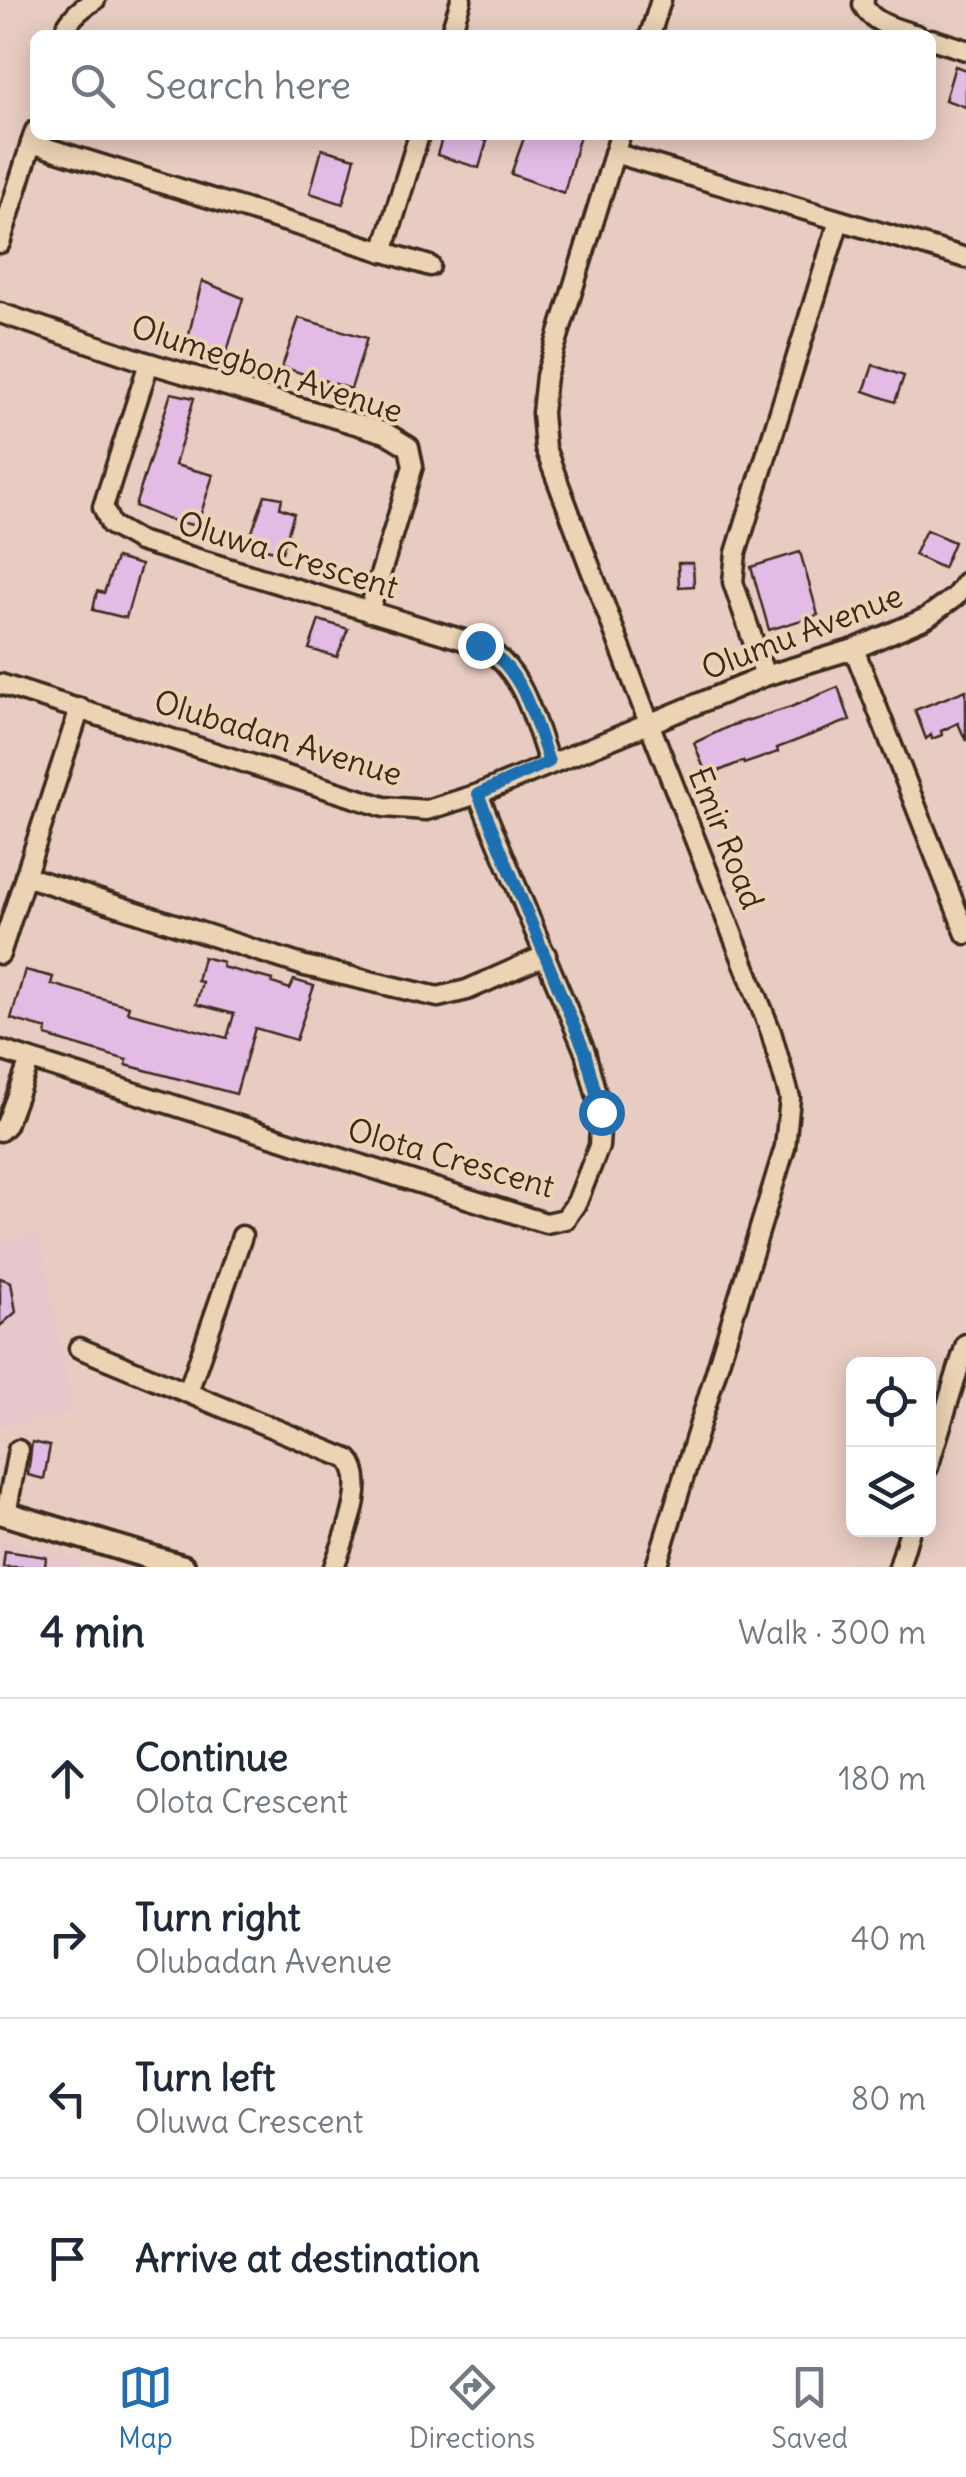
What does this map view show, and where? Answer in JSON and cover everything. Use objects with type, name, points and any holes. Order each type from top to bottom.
[{"type":"main road","points":[[3,1513],[182,1567]]},
{"type":"street","points":[[65,30],[82,8],[95,0]]},
{"type":"street","points":[[452,30],[461,0]]},
{"type":"street","points":[[652,30],[661,0]]},
{"type":"street","points":[[864,0],[862,5],[868,15],[905,30]]},
{"type":"street","points":[[936,41],[966,50]]},
{"type":"street","points":[[0,243],[32,140]]},
{"type":"street","points":[[42,140],[430,266]]},
{"type":"street","points":[[383,252],[417,140]]},
{"type":"street","points":[[617,144],[839,220],[966,258]]},
{"type":"street","name":"Emir Road","points":[[617,144],[546,376],[542,413],[545,448],[771,1032],[790,1098],[786,1147],[656,1567]]},
{"type":"street","points":[[765,676],[733,582],[736,553],[839,220]]},
{"type":"street","name":"Olumegbon Avenue","points":[[0,313],[386,434],[409,446],[413,466],[369,612]]},
{"type":"street","name":"Oluwa Crescent","points":[[149,362],[104,507],[111,525],[139,541],[495,652],[508,664],[527,702],[549,762]]},
{"type":"street","name":"Olumu Avenue","points":[[649,723],[926,618],[955,597],[966,582]]},
{"type":"street","points":[[854,648],[966,934]]},
{"type":"street","name":"Olubadan Avenue","points":[[0,684],[384,808],[428,810],[478,794],[649,723]]},
{"type":"street","points":[[0,954],[80,708]]},
{"type":"street","name":"Olota Crescent","points":[[0,1050],[546,1223],[565,1219],[577,1202],[599,1146],[601,1112],[585,1052],[478,794]]},
{"type":"street","points":[[24,876],[325,972],[438,998],[467,990],[546,955]]},
{"type":"street","points":[[0,1130],[6,1125],[30,1060]]},
{"type":"street","points":[[188,1392],[242,1236]]},
{"type":"street","points":[[934,1447],[966,1344]]},
{"type":"street","points":[[79,1348],[348,1459],[358,1478],[334,1567]]},
{"type":"street","points":[[3,1513],[18,1450]]},
{"type":"street","points":[[899,1567],[908,1537]]},
{"type":"shaded area","points":[[40,1234],[73,1413],[0,1426],[0,1240]]},
{"type":"shaded area","points":[[0,1538],[80,1560],[79,1567],[0,1567]]},
{"type":"building","points":[[955,66],[966,70],[966,107],[945,100]]},
{"type":"building","points":[[442,140],[487,141],[479,168],[437,155]]},
{"type":"building","points":[[523,140],[579,140],[564,193],[511,174]]},
{"type":"building","points":[[322,149],[355,158],[343,204],[310,193]]},
{"type":"building","points":[[202,281],[243,298],[223,365],[185,350]]},
{"type":"building","points":[[299,318],[367,338],[351,389],[282,367]]},
{"type":"building","points":[[873,365],[904,376],[895,402],[864,391]]},
{"type":"building","points":[[171,393],[194,398],[175,465],[213,475],[197,526],[135,506]]},
{"type":"building","points":[[265,495],[282,498],[280,508],[294,513],[282,552],[247,546]]},
{"type":"building","points":[[926,530],[954,542],[943,568],[914,555]]},
{"type":"building","points":[[800,552],[818,615],[769,630],[751,567]]},
{"type":"building","points":[[116,558],[141,565],[126,618],[93,610],[97,591],[104,593]]},
{"type":"building","points":[[678,563],[693,563],[694,586],[679,587]]},
{"type":"building","points":[[319,620],[348,629],[337,657],[309,649]]},
{"type":"building","points":[[838,687],[850,720],[777,748],[778,752],[707,776],[694,743]]},
{"type":"building","points":[[966,690],[966,741],[958,723],[941,731],[942,735],[926,739],[915,710]]},
{"type":"building","points":[[203,957],[290,989],[294,980],[314,986],[296,1040],[255,1028],[236,1094],[126,1065],[127,1060],[46,1036],[47,1029],[11,1019],[25,970],[53,977],[51,984],[129,1006],[127,1012],[227,1038],[234,1014],[196,1004]]},
{"type":"building","points":[[0,1278],[11,1282],[16,1312],[0,1326]]},
{"type":"building","points":[[32,1442],[50,1446],[44,1479],[28,1475]]},
{"type":"building","points":[[5,1551],[46,1557],[45,1567],[3,1567]]},
{"type":"route","points":[[480,645],[508,664],[549,762],[478,794],[585,1052],[601,1112]]}]
